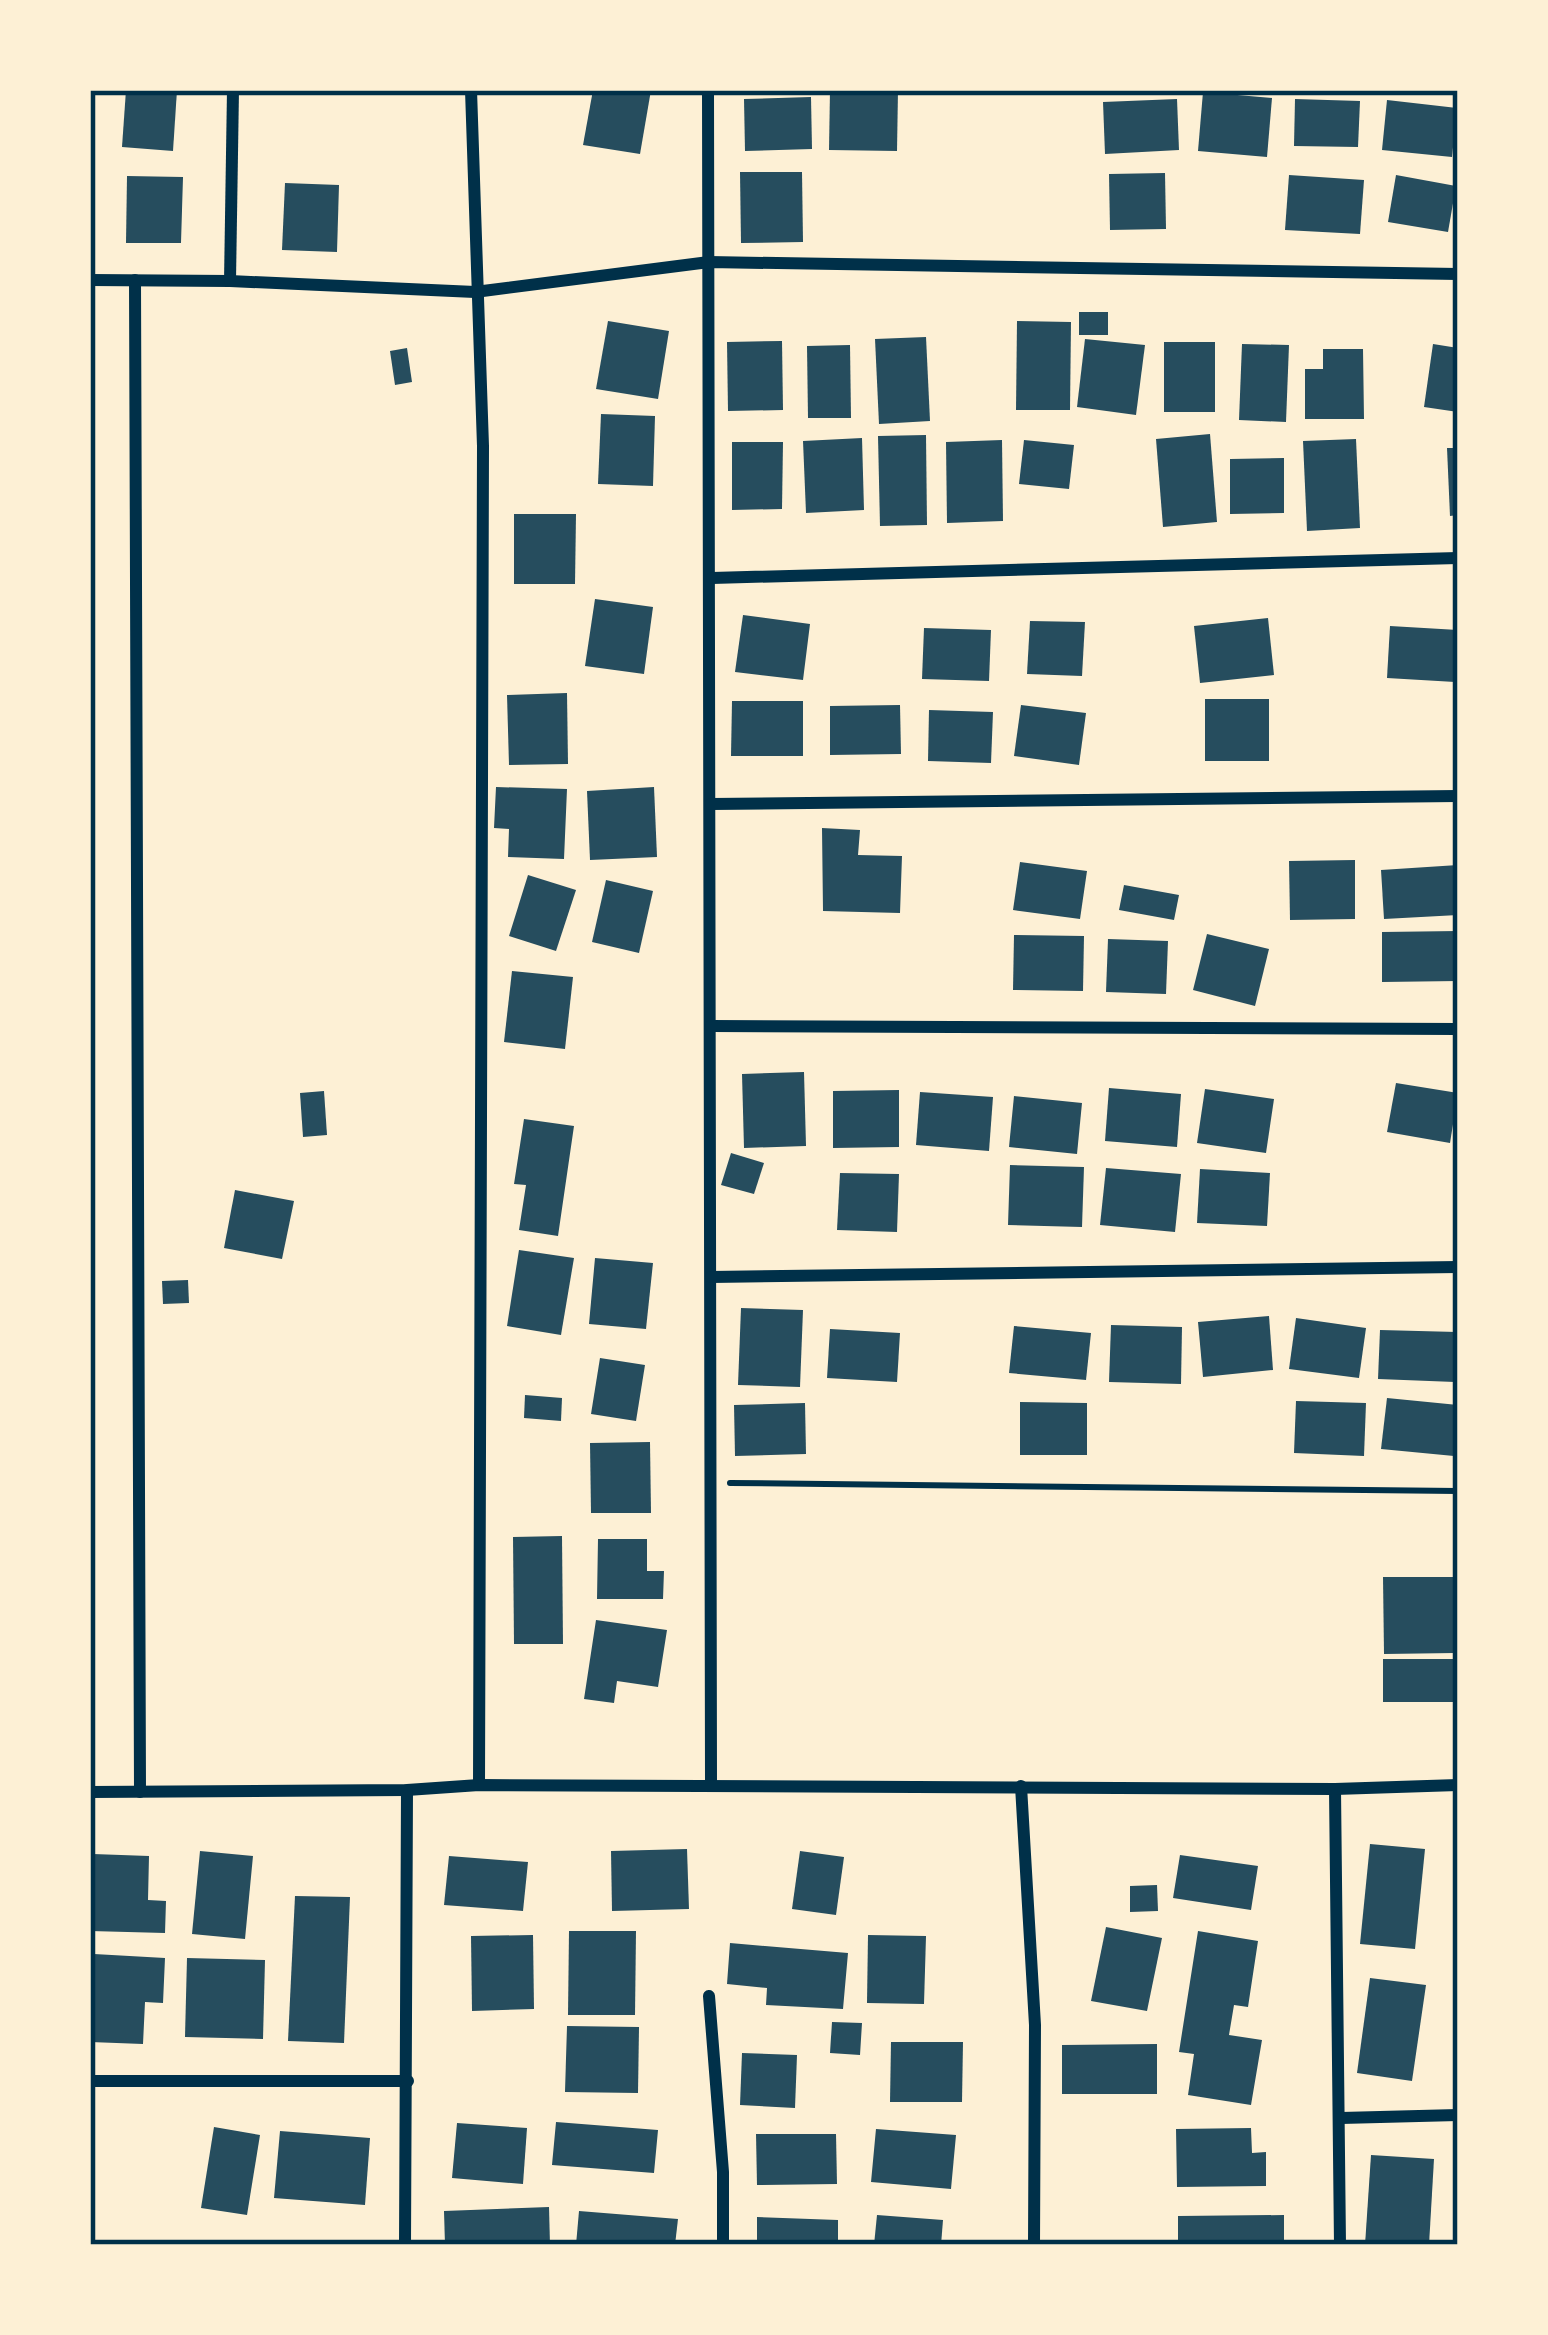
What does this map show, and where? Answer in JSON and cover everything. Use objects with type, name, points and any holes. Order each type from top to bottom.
[{"type":"street","points":[[230,281],[233,90]]},
{"type":"street","points":[[471,90],[483,446],[479,1785]]},
{"type":"street","points":[[708,90],[711,1784]]},
{"type":"street","points":[[90,280],[476,292],[709,262],[1458,274]]},
{"type":"street","points":[[135,280],[140,1792]]},
{"type":"street","points":[[712,578],[1458,559]]},
{"type":"street","points":[[711,804],[1458,796]]},
{"type":"street","points":[[710,1026],[1458,1029]]},
{"type":"street","points":[[711,1276],[1458,1267]]},
{"type":"street","points":[[90,1792],[407,1790],[479,1785],[1335,1789],[1458,1785]]},
{"type":"street","points":[[1021,1786],[1035,2025],[1034,2245]]},
{"type":"street","points":[[1335,1789],[1340,2245]]},
{"type":"street","points":[[405,2245],[407,1790]]},
{"type":"street","points":[[709,1996],[723,2172],[723,2245]]},
{"type":"street","points":[[90,2081],[408,2081]]},
{"type":"street","points":[[1341,2118],[1458,2115]]},
{"type":"path","points":[[709,1482],[1458,1492]]},
{"type":"building","points":[[126,90],[177,90],[173,151],[122,147]]},
{"type":"building","points":[[593,90],[651,90],[640,154],[583,145]]},
{"type":"building","points":[[830,90],[898,90],[897,151],[829,150]]},
{"type":"building","points":[[1203,92],[1272,98],[1267,157],[1198,151]]},
{"type":"building","points":[[811,97],[812,149],[745,151],[744,99]]},
{"type":"building","points":[[1177,99],[1179,150],[1105,154],[1103,102]]},
{"type":"building","points":[[1295,99],[1360,101],[1358,147],[1294,146]]},
{"type":"building","points":[[1387,100],[1457,108],[1452,157],[1382,150]]},
{"type":"building","points":[[740,172],[802,172],[803,242],[741,243]]},
{"type":"building","points":[[1165,173],[1166,229],[1110,230],[1109,174]]},
{"type":"building","points":[[1289,175],[1364,180],[1360,234],[1285,230]]},
{"type":"building","points":[[1396,175],[1456,186],[1448,232],[1388,222]]},
{"type":"building","points":[[127,176],[183,177],[181,243],[126,243]]},
{"type":"building","points":[[285,183],[339,185],[337,252],[282,250]]},
{"type":"building","points":[[1079,312],[1108,312],[1108,335],[1079,335]]},
{"type":"building","points":[[608,321],[669,331],[658,399],[596,389]]},
{"type":"building","points":[[1017,321],[1071,322],[1070,410],[1016,410]]},
{"type":"building","points":[[926,337],[930,421],[879,424],[875,339]]},
{"type":"building","points":[[1085,339],[1145,345],[1136,415],[1077,407]]},
{"type":"building","points":[[782,341],[783,410],[728,411],[727,342]]},
{"type":"building","points":[[1164,342],[1215,342],[1215,412],[1164,412]]},
{"type":"building","points":[[1242,344],[1289,345],[1286,422],[1239,420]]},
{"type":"building","points":[[1433,344],[1458,348],[1458,412],[1424,407]]},
{"type":"building","points":[[850,345],[851,418],[808,418],[807,346]]},
{"type":"building","points":[[407,348],[412,382],[395,385],[390,351]]},
{"type":"building","points":[[1323,349],[1363,349],[1364,419],[1305,419],[1305,369],[1323,369]]},
{"type":"building","points":[[601,414],[655,416],[653,486],[598,484]]},
{"type":"building","points":[[1210,434],[1217,522],[1163,527],[1156,439]]},
{"type":"building","points":[[926,435],[927,525],[880,526],[878,436]]},
{"type":"building","points":[[862,438],[864,510],[806,513],[803,441]]},
{"type":"building","points":[[1356,439],[1360,528],[1307,531],[1303,441]]},
{"type":"building","points":[[1002,440],[1003,521],[947,523],[946,442]]},
{"type":"building","points":[[1024,440],[1074,445],[1069,489],[1019,484]]},
{"type":"building","points":[[732,442],[783,442],[782,509],[732,510]]},
{"type":"building","points":[[1447,448],[1458,448],[1458,515],[1450,516]]},
{"type":"building","points":[[1284,458],[1284,513],[1230,514],[1230,459]]},
{"type":"building","points":[[514,514],[576,514],[575,584],[514,584]]},
{"type":"building","points":[[595,599],[653,607],[644,674],[585,666]]},
{"type":"building","points":[[743,615],[810,624],[803,680],[735,672]]},
{"type":"building","points":[[1268,618],[1274,675],[1200,683],[1194,626]]},
{"type":"building","points":[[1030,621],[1085,622],[1082,676],[1027,674]]},
{"type":"building","points":[[1390,626],[1458,630],[1455,682],[1387,678]]},
{"type":"building","points":[[924,628],[991,630],[989,681],[922,679]]},
{"type":"building","points":[[567,693],[568,764],[509,765],[507,695]]},
{"type":"building","points":[[1205,699],[1269,699],[1269,761],[1205,761]]},
{"type":"building","points":[[732,701],[803,701],[803,756],[731,756]]},
{"type":"building","points":[[900,705],[901,754],[830,755],[830,706]]},
{"type":"building","points":[[1021,705],[1086,713],[1079,765],[1014,756]]},
{"type":"building","points":[[929,710],[993,712],[991,763],[928,761]]},
{"type":"building","points":[[496,787],[567,789],[564,859],[508,857],[509,829],[494,828]]},
{"type":"building","points":[[654,787],[657,857],[590,860],[587,791]]},
{"type":"building","points":[[822,828],[860,830],[858,855],[902,856],[900,913],[823,911]]},
{"type":"building","points":[[1355,860],[1355,919],[1290,920],[1289,861]]},
{"type":"building","points":[[1020,862],[1087,871],[1080,919],[1013,910]]},
{"type":"building","points":[[1458,865],[1458,915],[1384,919],[1381,870]]},
{"type":"building","points":[[528,875],[576,890],[556,951],[509,936]]},
{"type":"building","points":[[606,880],[653,891],[639,953],[592,942]]},
{"type":"building","points":[[1124,885],[1179,895],[1174,920],[1119,910]]},
{"type":"building","points":[[1458,931],[1458,981],[1382,982],[1382,932]]},
{"type":"building","points":[[1207,934],[1269,949],[1255,1006],[1193,990]]},
{"type":"building","points":[[1014,935],[1084,936],[1083,991],[1013,990]]},
{"type":"building","points":[[1108,939],[1168,941],[1166,994],[1106,992]]},
{"type":"building","points":[[512,971],[573,977],[565,1049],[504,1042]]},
{"type":"building","points":[[804,1072],[806,1146],[744,1148],[742,1074]]},
{"type":"building","points":[[1396,1083],[1458,1093],[1450,1143],[1387,1132]]},
{"type":"building","points":[[1109,1088],[1181,1094],[1177,1147],[1105,1141]]},
{"type":"building","points":[[1205,1089],[1274,1099],[1266,1153],[1197,1143]]},
{"type":"building","points":[[899,1090],[899,1147],[833,1148],[833,1091]]},
{"type":"building","points":[[324,1091],[327,1135],[303,1137],[300,1093]]},
{"type":"building","points":[[920,1092],[993,1097],[989,1151],[916,1145]]},
{"type":"building","points":[[1014,1096],[1082,1103],[1077,1154],[1009,1147]]},
{"type":"building","points":[[524,1119],[574,1126],[558,1236],[519,1230],[526,1185],[514,1184]]},
{"type":"building","points":[[731,1153],[764,1163],[754,1194],[721,1185]]},
{"type":"building","points":[[1010,1165],[1084,1167],[1082,1227],[1008,1225]]},
{"type":"building","points":[[1106,1168],[1181,1174],[1175,1232],[1100,1225]]},
{"type":"building","points":[[1200,1169],[1270,1173],[1267,1226],[1197,1223]]},
{"type":"building","points":[[840,1173],[899,1174],[897,1232],[837,1230]]},
{"type":"building","points":[[235,1190],[294,1201],[282,1259],[224,1248]]},
{"type":"building","points":[[519,1250],[574,1258],[561,1335],[507,1326]]},
{"type":"building","points":[[595,1258],[653,1263],[646,1329],[589,1324]]},
{"type":"building","points":[[188,1280],[189,1303],[163,1304],[162,1281]]},
{"type":"building","points":[[741,1308],[803,1310],[800,1387],[738,1385]]},
{"type":"building","points":[[1269,1316],[1273,1370],[1203,1377],[1198,1322]]},
{"type":"building","points":[[1296,1318],[1366,1328],[1359,1378],[1289,1369]]},
{"type":"building","points":[[1111,1325],[1182,1327],[1181,1384],[1109,1382]]},
{"type":"building","points":[[1014,1326],[1091,1333],[1086,1380],[1009,1373]]},
{"type":"building","points":[[830,1329],[900,1333],[897,1382],[827,1378]]},
{"type":"building","points":[[1380,1330],[1457,1332],[1455,1382],[1378,1379]]},
{"type":"building","points":[[600,1358],[645,1365],[636,1421],[591,1414]]},
{"type":"building","points":[[525,1395],[562,1398],[561,1421],[524,1418]]},
{"type":"building","points":[[1387,1398],[1458,1405],[1454,1456],[1381,1449]]},
{"type":"building","points":[[1296,1401],[1366,1403],[1364,1456],[1294,1453]]},
{"type":"building","points":[[1020,1402],[1087,1403],[1087,1455],[1020,1455]]},
{"type":"building","points":[[805,1403],[806,1454],[735,1456],[734,1405]]},
{"type":"building","points":[[650,1442],[651,1513],[591,1513],[590,1443]]},
{"type":"building","points":[[562,1536],[563,1644],[514,1644],[513,1537]]},
{"type":"building","points":[[598,1539],[647,1539],[647,1571],[664,1571],[663,1599],[597,1599]]},
{"type":"building","points":[[1383,1577],[1455,1577],[1455,1653],[1384,1654]]},
{"type":"building","points":[[596,1620],[667,1630],[658,1687],[617,1681],[614,1703],[584,1699]]},
{"type":"building","points":[[1383,1659],[1454,1659],[1454,1702],[1383,1702]]},
{"type":"building","points":[[1370,1844],[1425,1849],[1415,1949],[1360,1944]]},
{"type":"building","points":[[687,1849],[689,1909],[612,1911],[611,1851]]},
{"type":"building","points":[[200,1851],[253,1856],[245,1939],[192,1934]]},
{"type":"building","points":[[800,1851],[844,1857],[836,1915],[792,1909]]},
{"type":"building","points":[[93,1854],[149,1856],[148,1900],[166,1901],[165,1933],[90,1931]]},
{"type":"building","points":[[1180,1855],[1258,1866],[1251,1910],[1173,1898]]},
{"type":"building","points":[[449,1856],[528,1862],[523,1911],[444,1905]]},
{"type":"building","points":[[1157,1885],[1158,1911],[1130,1912],[1130,1886]]},
{"type":"building","points":[[295,1896],[350,1897],[344,2043],[288,2041]]},
{"type":"building","points":[[1106,1927],[1162,1938],[1147,2011],[1091,2001]]},
{"type":"building","points":[[569,1931],[636,1931],[635,2015],[568,2015]]},
{"type":"building","points":[[1198,1931],[1258,1941],[1248,2007],[1234,2005],[1229,2035],[1262,2040],[1251,2105],[1188,2095],[1194,2054],[1179,2052]]},
{"type":"building","points":[[533,1935],[534,2009],[472,2011],[471,1936]]},
{"type":"building","points":[[868,1935],[926,1936],[924,2004],[867,2003]]},
{"type":"building","points":[[730,1943],[848,1953],[843,2009],[766,2005],[767,1988],[727,1984]]},
{"type":"building","points":[[94,1954],[165,1958],[163,2003],[145,2002],[143,2044],[90,2042]]},
{"type":"building","points":[[187,1958],[265,1960],[263,2039],[185,2037]]},
{"type":"building","points":[[1370,1978],[1426,1985],[1412,2081],[1357,2073]]},
{"type":"building","points":[[832,2022],[862,2023],[860,2055],[830,2053]]},
{"type":"building","points":[[567,2026],[639,2027],[638,2093],[565,2092]]},
{"type":"building","points":[[891,2042],[963,2042],[962,2102],[890,2102]]},
{"type":"building","points":[[1157,2044],[1157,2094],[1062,2094],[1062,2045]]},
{"type":"building","points":[[742,2053],[797,2055],[795,2108],[740,2105]]},
{"type":"building","points":[[556,2122],[658,2130],[654,2173],[552,2165]]},
{"type":"building","points":[[457,2123],[527,2128],[523,2184],[452,2178]]},
{"type":"building","points":[[214,2127],[260,2135],[247,2215],[201,2208]]},
{"type":"building","points":[[1251,2128],[1252,2153],[1266,2152],[1266,2186],[1177,2187],[1176,2129]]},
{"type":"building","points":[[876,2129],[956,2135],[951,2189],[871,2182]]},
{"type":"building","points":[[280,2131],[370,2138],[365,2205],[274,2198]]},
{"type":"building","points":[[756,2134],[836,2134],[837,2184],[757,2185]]},
{"type":"building","points":[[1371,2155],[1434,2159],[1429,2245],[1365,2245]]},
{"type":"building","points":[[549,2207],[550,2245],[445,2245],[444,2211]]},
{"type":"building","points":[[579,2211],[678,2219],[675,2245],[576,2245]]},
{"type":"building","points":[[877,2215],[943,2220],[941,2245],[874,2245]]},
{"type":"building","points":[[1284,2215],[1284,2245],[1178,2245],[1178,2216]]},
{"type":"building","points":[[757,2217],[838,2220],[838,2245],[757,2245]]}]
